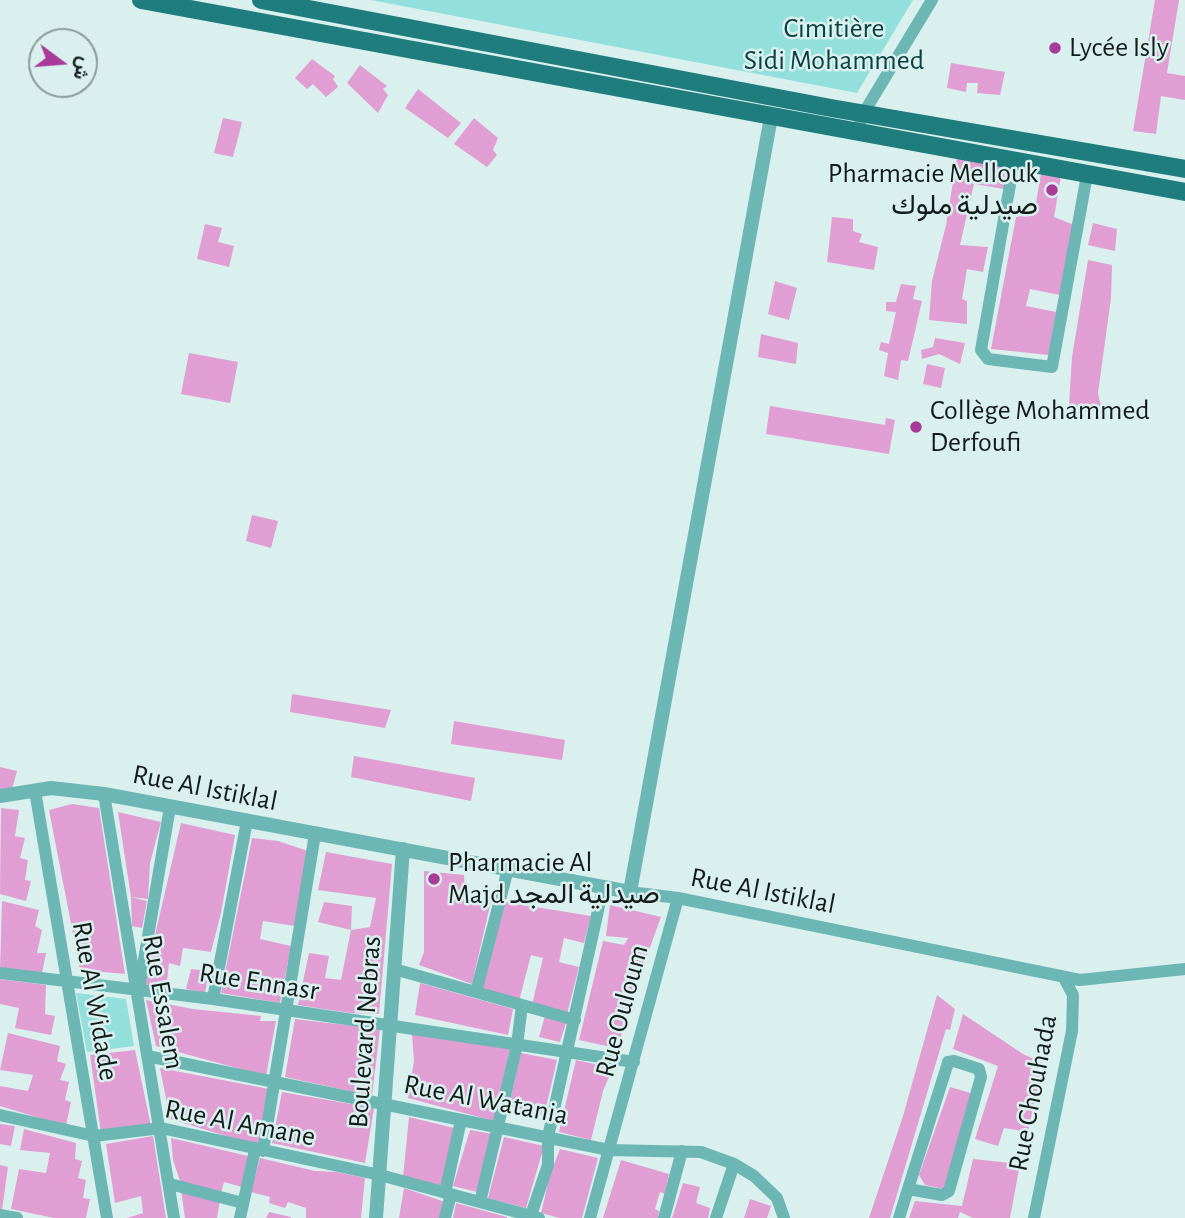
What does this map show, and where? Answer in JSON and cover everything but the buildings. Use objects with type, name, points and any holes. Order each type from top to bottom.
[{"type":"main road","points":[[141,0],[1185,192]]},
{"type":"main road","points":[[261,0],[863,114],[1185,169]]},
{"type":"main road","points":[[485,64],[489,43]]},
{"type":"street","points":[[857,133],[863,114],[932,0]]},
{"type":"street","points":[[630,892],[771,117]]},
{"type":"street","points":[[1014,162],[981,350],[988,359],[1052,367],[1087,175]]},
{"type":"street","name":"Rue Al Istiklal","points":[[0,796],[51,788],[104,794],[603,888],[678,898],[1080,981],[1185,969]]},
{"type":"street","name":"Rue Al Widade","points":[[35,791],[107,1218]]},
{"type":"street","name":"Rue Essalem","points":[[104,794],[174,1218]]},
{"type":"street","points":[[136,988],[170,807]]},
{"type":"street","points":[[213,999],[247,821]]},
{"type":"street","points":[[240,1218],[259,1150],[288,1011],[315,834]]},
{"type":"street","name":"Boulevard Nebras","points":[[376,1218],[403,849]]},
{"type":"street","points":[[476,992],[508,869]]},
{"type":"street","points":[[533,1217],[548,1165],[548,1137],[603,888]]},
{"type":"street","name":"Rue Ouloum","points":[[590,1218],[678,898]]},
{"type":"street","points":[[394,969],[575,1020]]},
{"type":"street","name":"Rue Ennasr","points":[[0,973],[136,988],[634,1062]]},
{"type":"street","name":"Rue Chouhada","points":[[1034,1218],[1072,1031],[1073,995],[1064,978]]},
{"type":"street","points":[[1073,995],[1080,981]]},
{"type":"street","points":[[480,1202],[517,1045],[523,1005]]},
{"type":"street","name":"Rue Al Watania","points":[[147,1056],[609,1150],[701,1152],[734,1164],[770,1189],[777,1198],[784,1218]]},
{"type":"street","points":[[899,1218],[908,1189],[948,1062],[954,1061],[979,1069],[981,1077],[950,1191],[942,1195],[908,1189]]},
{"type":"street","name":"Rue Al Amane","points":[[0,1115],[94,1136],[161,1128],[380,1175],[533,1217]]},
{"type":"street","points":[[445,1218],[461,1120]]},
{"type":"street","points":[[664,1218],[682,1151]]},
{"type":"street","points":[[716,1218],[734,1164]]},
{"type":"street","points":[[170,1184],[243,1203]]},
{"type":"street","points":[[0,1215],[17,1218]]},
{"type":"green space","name":"Cimitière Sidi Mohammed","points":[[371,0],[913,0],[857,93]]},
{"type":"green space","points":[[76,993],[126,999],[134,1046],[87,1052]]},
{"type":"place","name":"Lycée Isly","points":[[1055,48]]},
{"type":"place","name":"Pharmacie Mellouk صيدلية ملوك","points":[[1052,190]]},
{"type":"place","name":"Collège Mohammed Derfoufi","points":[[916,427]]},
{"type":"place","name":"Pharmacie Al Majd صيدلية المجد","points":[[434,879]]}]
